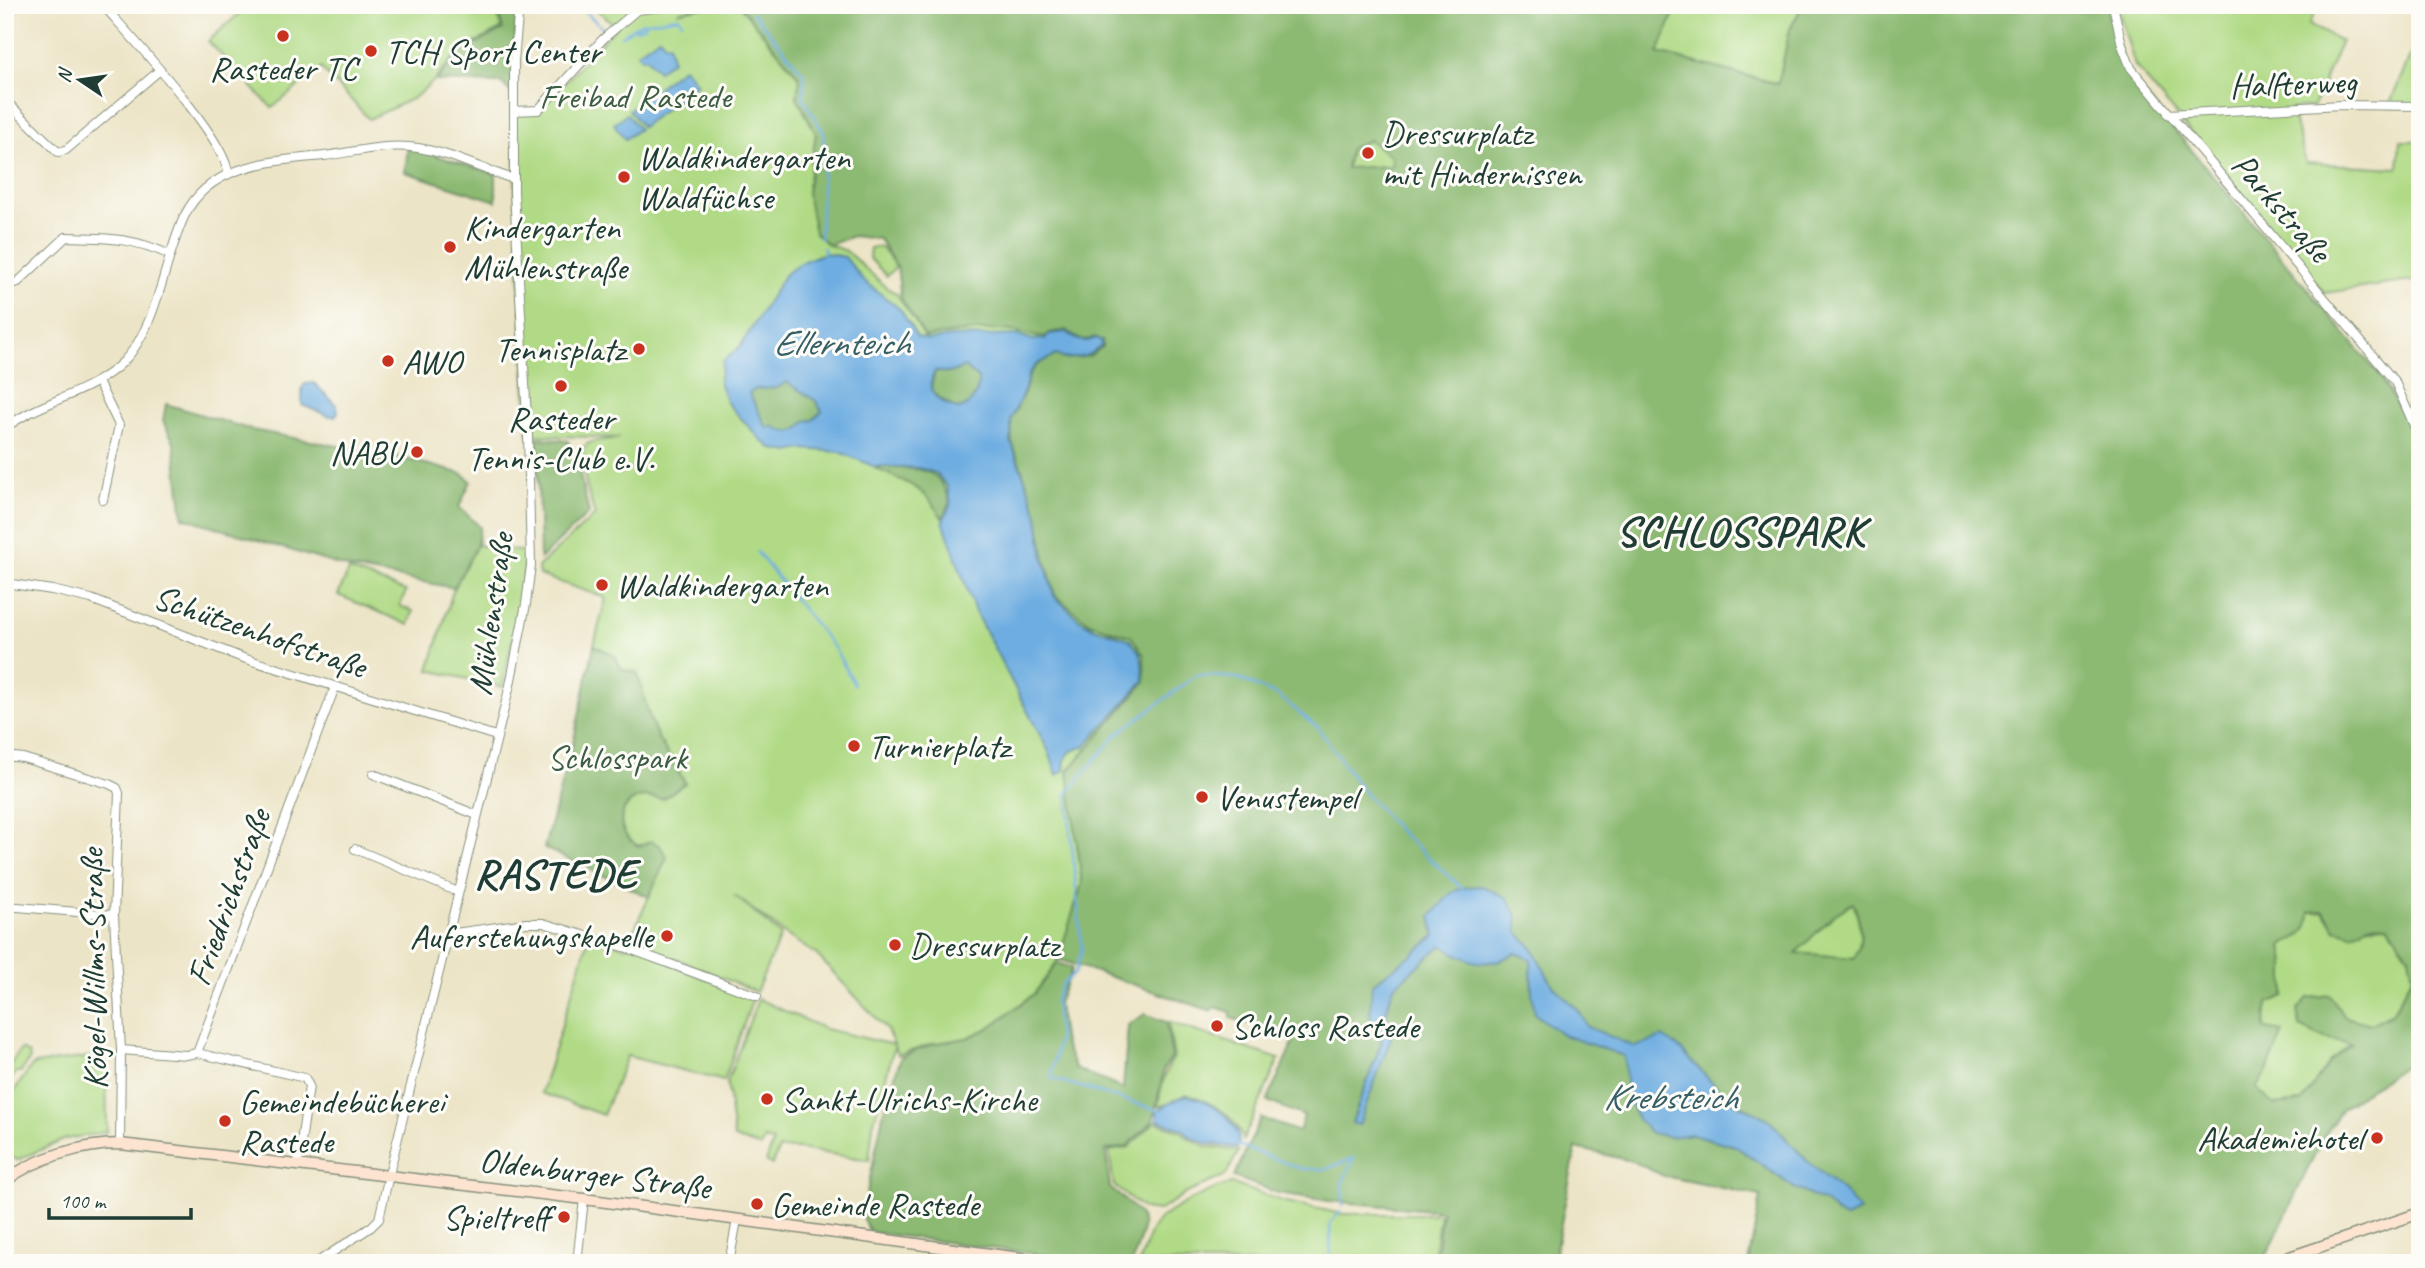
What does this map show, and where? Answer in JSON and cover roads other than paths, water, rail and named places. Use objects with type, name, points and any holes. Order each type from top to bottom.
[{"type":"street","points":[[103,5],[160,70],[209,134],[223,156],[228,174]]},
{"type":"street","name":"Mühlenstraße","points":[[316,1263],[379,1219],[517,651],[531,565],[528,435],[514,179],[514,41],[519,5]]},
{"type":"street","points":[[514,111],[538,110],[603,38],[637,10],[678,5]]},
{"type":"street","name":"Parkstraße","points":[[2113,5],[2122,45],[2131,68],[2395,382],[2420,439]]},
{"type":"street","points":[[5,100],[58,152],[66,150],[160,70]]},
{"type":"street","name":"Halfterweg","points":[[2168,114],[2342,105],[2420,106]]},
{"type":"street","points":[[5,428],[39,407],[98,382],[125,360],[143,335],[190,205],[209,186],[228,174],[281,159],[392,146],[434,151],[514,179]]},
{"type":"street","points":[[5,286],[18,282],[66,237],[120,238],[146,244],[170,256]]},
{"type":"street","points":[[98,382],[119,425],[103,500]]},
{"type":"street","points":[[2412,417],[2420,401]]},
{"type":"street","name":"Schützenhofstraße","points":[[5,583],[91,599],[228,653],[496,736]]},
{"type":"street","name":"Friedrichstraße","points":[[197,1054],[335,687]]},
{"type":"street","name":"Kögel-Willms-Straße","points":[[5,757],[23,758],[109,783],[120,793],[114,915],[121,1050],[120,1144]]},
{"type":"street","points":[[373,774],[477,815]]},
{"type":"street","points":[[355,849],[458,892]]},
{"type":"street","points":[[5,906],[114,915]]},
{"type":"street","points":[[448,933],[543,923],[627,948],[757,996]]},
{"type":"street","points":[[121,1050],[197,1054],[305,1078],[309,1086],[298,1164]]},
{"type":"street","name":"Oldenburger Straße","points":[[9,1178],[64,1153],[120,1144],[584,1199],[1058,1263]]},
{"type":"street","points":[[5,1163],[9,1178]]},
{"type":"street","points":[[577,1263],[584,1199]]},
{"type":"street","points":[[2272,1263],[2420,1213]]},
{"type":"street","points":[[729,1263],[737,1220]]},
{"type":"water","points":[[659,37],[666,44],[669,43],[672,60],[658,71],[646,57],[641,58],[637,53]]},
{"type":"water","points":[[684,67],[697,84],[642,127],[629,110]]},
{"type":"water","points":[[627,114],[639,129],[625,139],[614,124]]},
{"type":"water","name":"Ellernteich","points":[[825,253],[845,257],[863,280],[901,310],[917,337],[929,340],[1019,335],[1033,340],[1045,339],[1049,334],[1067,332],[1080,341],[1096,338],[1101,341],[1101,346],[1086,356],[1068,358],[1056,355],[1037,364],[1029,373],[1011,419],[1011,442],[1037,512],[1044,558],[1054,596],[1080,620],[1094,628],[1129,639],[1141,654],[1144,681],[1085,746],[1070,752],[1065,760],[1064,770],[1057,775],[1049,752],[975,612],[943,521],[951,503],[947,486],[936,473],[919,468],[873,466],[840,452],[803,449],[789,452],[773,449],[762,441],[727,403],[719,382],[723,361],[740,347],[785,274],[804,261]],"holes":[[[965,367],[978,378],[977,388],[968,404],[957,409],[934,395],[932,378],[935,371],[949,373]],[[787,382],[816,401],[822,411],[795,431],[786,432],[772,426],[767,428],[749,393],[756,389],[777,388]]]},
{"type":"water","points":[[314,383],[337,406],[338,412],[335,416],[302,405],[302,388],[305,384]]},
{"type":"water","name":"Krebsteich","points":[[1482,886],[1507,898],[1517,916],[1517,932],[1531,946],[1553,986],[1578,1010],[1588,1027],[1635,1047],[1662,1037],[1676,1045],[1728,1099],[1768,1119],[1808,1162],[1844,1192],[1860,1211],[1846,1218],[1825,1202],[1796,1189],[1735,1146],[1692,1134],[1671,1137],[1651,1133],[1637,1119],[1627,1094],[1624,1056],[1563,1035],[1535,1014],[1531,959],[1516,953],[1486,963],[1470,960],[1442,945],[1393,987],[1386,1013],[1391,1038],[1359,1125],[1352,1123],[1382,1041],[1370,1015],[1372,985],[1435,935],[1431,916],[1451,893],[1462,888]]},
{"type":"water","points":[[1185,1095],[1206,1102],[1226,1116],[1238,1135],[1237,1148],[1206,1143],[1191,1137],[1183,1129],[1157,1120],[1157,1110]]},
{"type":"waterway","points":[[578,5],[606,31]]},
{"type":"waterway","points":[[753,13],[805,75],[803,98],[824,133],[820,239]]},
{"type":"waterway","points":[[621,36],[641,23],[679,17],[682,22]]},
{"type":"waterway","points":[[636,29],[644,26],[646,22]]},
{"type":"waterway","points":[[823,248],[825,253]]},
{"type":"waterway","points":[[757,552],[835,649],[854,684]]},
{"type":"waterway","points":[[1157,1110],[1051,1078],[1059,1037],[1055,1001],[1063,983],[1075,973],[1082,950],[1067,794],[1116,735],[1197,675],[1237,678],[1279,696],[1318,728],[1360,787],[1397,829],[1462,888]]},
{"type":"waterway","points":[[1238,1145],[1302,1169],[1326,1169],[1354,1158],[1342,1183],[1343,1206]]},
{"type":"waterway","points":[[1331,1263],[1330,1223],[1340,1212]]},
{"type":"place","name":"Rasteder TC","points":[[283,36]]},
{"type":"place","name":"TCH Sport Center","points":[[371,51]]},
{"type":"place","name":"Dressurplatz mit Hindernissen","points":[[1368,153]]},
{"type":"place","name":"Waldkindergarten Waldfüchse","points":[[624,177]]},
{"type":"place","name":"Kindergarten Mühlenstraße","points":[[450,247]]},
{"type":"place","name":"Tennisplatz","points":[[639,349]]},
{"type":"place","name":"AWO","points":[[388,361]]},
{"type":"place","name":"Rasteder Tennis-Club e.V.","points":[[561,386]]},
{"type":"place","name":"NABU","points":[[417,452]]},
{"type":"place","name":"Waldkindergarten","points":[[602,585]]},
{"type":"place","name":"Turnierplatz","points":[[854,746]]},
{"type":"place","name":"Venustempel","points":[[1202,797]]},
{"type":"place","name":"Auferstehungskapelle","points":[[667,936]]},
{"type":"place","name":"Dressurplatz","points":[[895,945]]},
{"type":"place","name":"Schloss Rastede","points":[[1217,1026]]},
{"type":"place","name":"Sankt-Ulrichs-Kirche","points":[[767,1099]]},
{"type":"place","name":"Gemeindebücherei Rastede","points":[[225,1121]]},
{"type":"place","name":"Akademiehotel","points":[[2377,1138]]},
{"type":"place","name":"Gemeinde Rastede","points":[[757,1204]]},
{"type":"place","name":"Spieltreff","points":[[564,1217]]},
{"type":"district","name":"SCHLOSSPARK","points":[[1741,530]]},
{"type":"district","name":"RASTEDE","points":[[556,873]]},
{"type":"park label","name":"Freibad Rastede","points":[[635,96]]},
{"type":"park label","name":"Schlosspark","points":[[617,757]]}]
